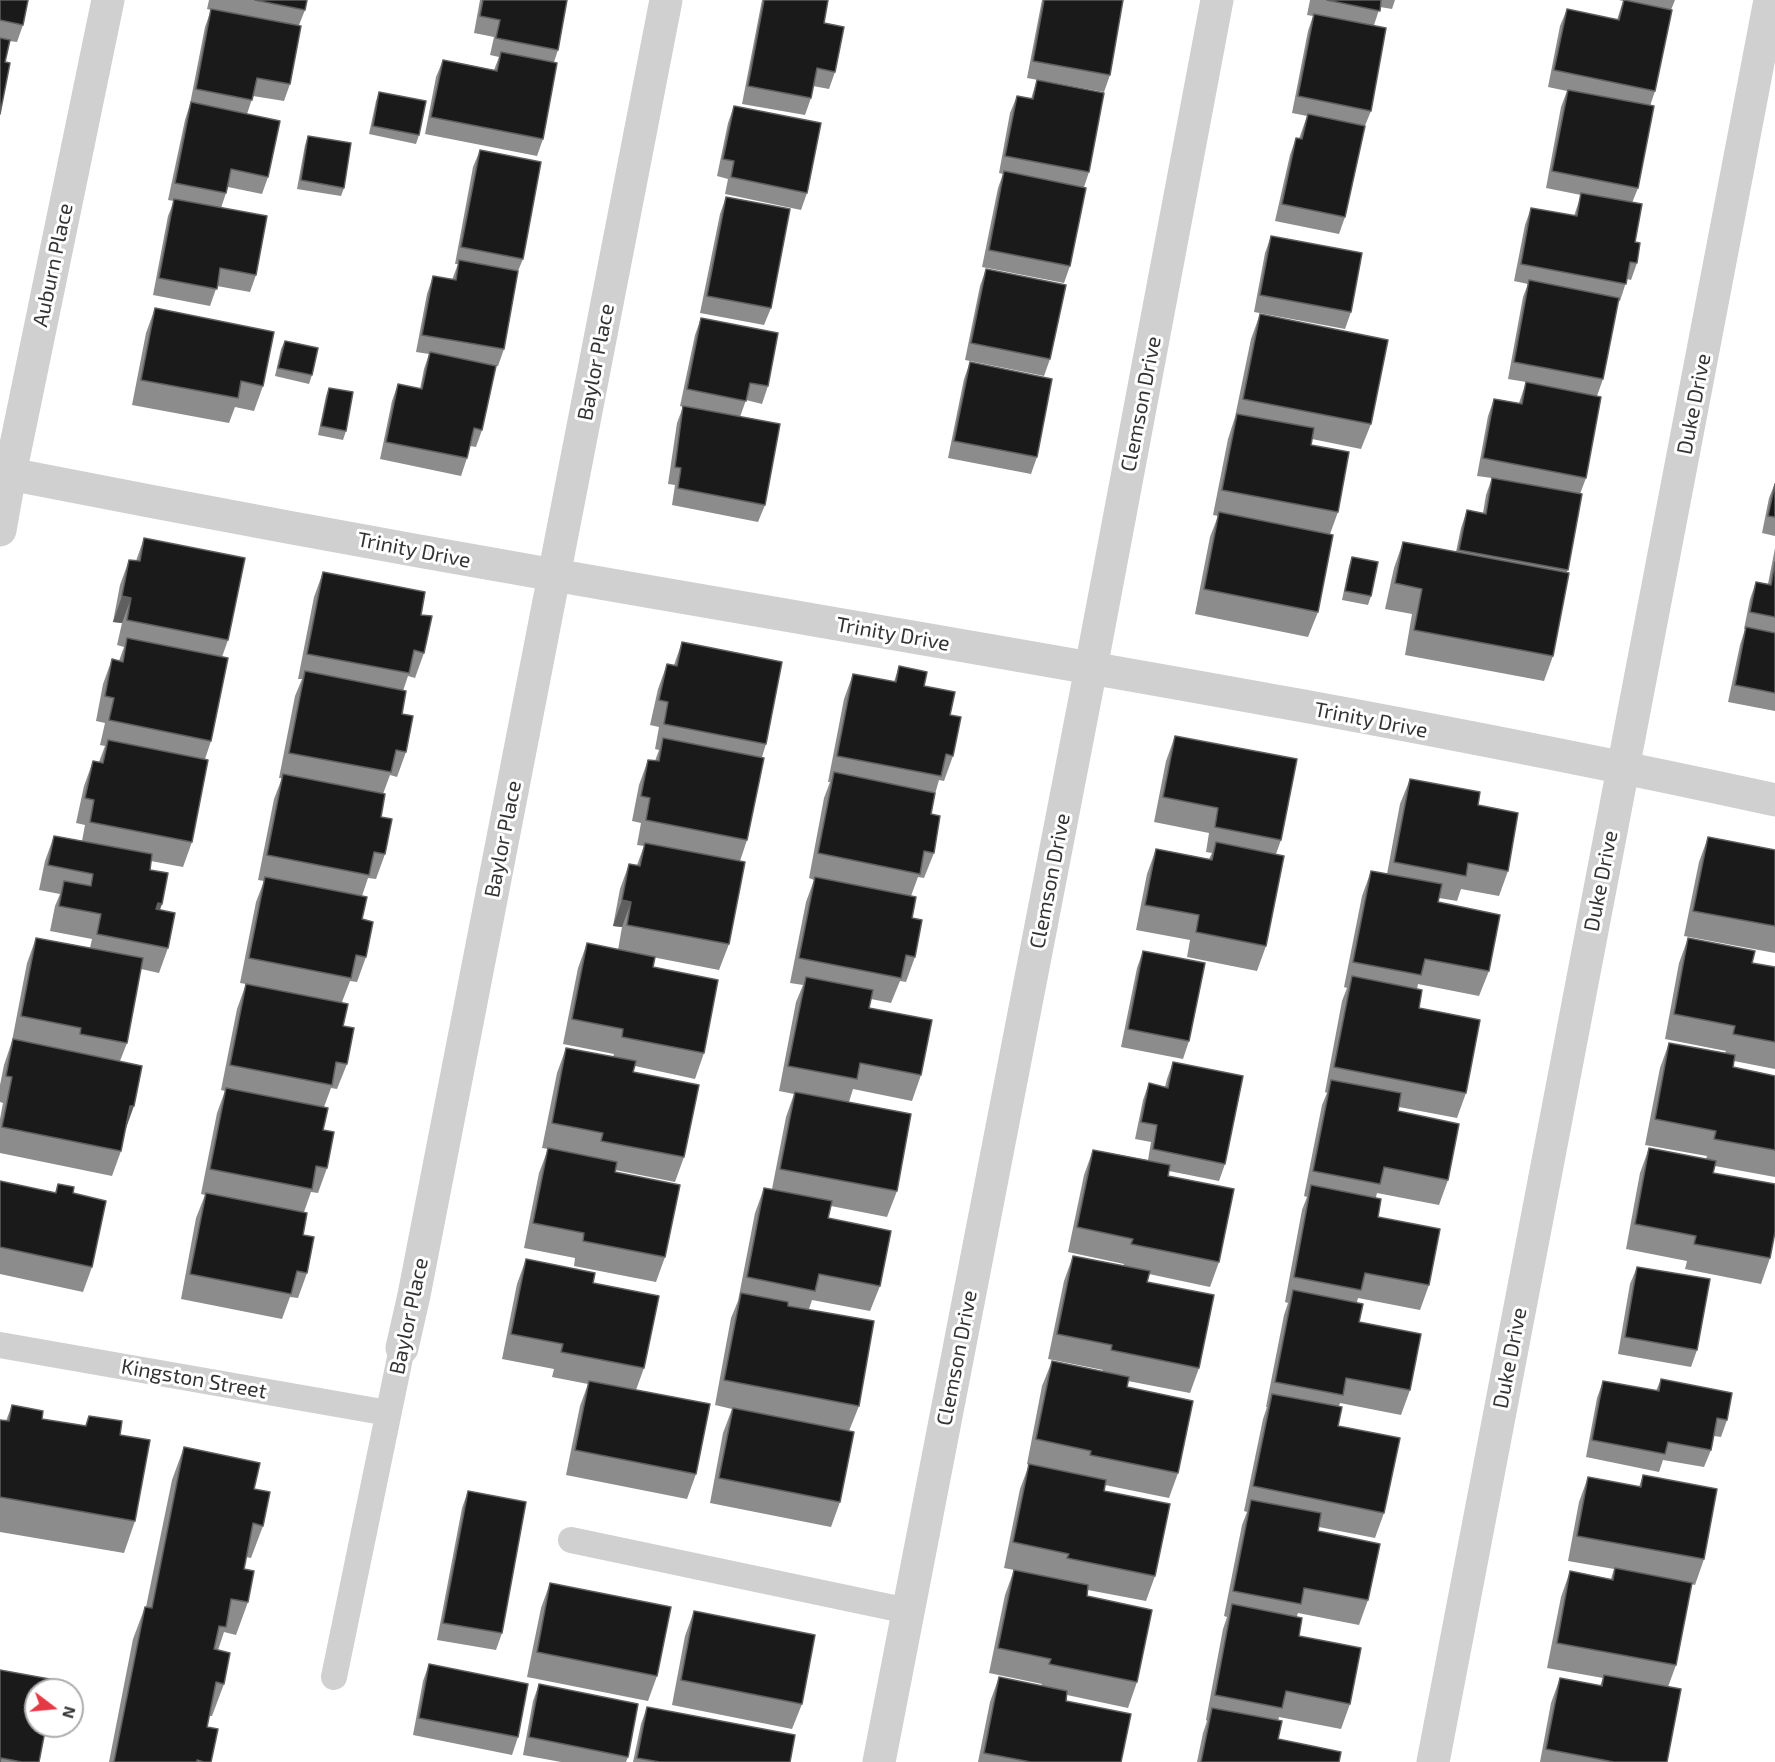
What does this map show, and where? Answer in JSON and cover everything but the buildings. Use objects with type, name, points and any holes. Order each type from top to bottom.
[{"type":"street","name":"Auburn Place","points":[[0,530],[108,0]]},
{"type":"street","name":"Baylor Place","points":[[402,1348],[666,0]]},
{"type":"street","name":"Clemson Drive","points":[[879,1762],[1091,668],[1217,0]]},
{"type":"street","name":"Duke Drive","points":[[1433,1762],[1770,0]]},
{"type":"street","name":"Trinity Drive","points":[[10,474],[554,575],[1091,668],[1623,767],[1775,800]]},
{"type":"lane","name":"Kingston Street","points":[[0,1344],[388,1413]]},
{"type":"lane","name":"Baylor Place","points":[[334,1677],[402,1348]]},
{"type":"lane","points":[[571,1540],[908,1611]]}]
